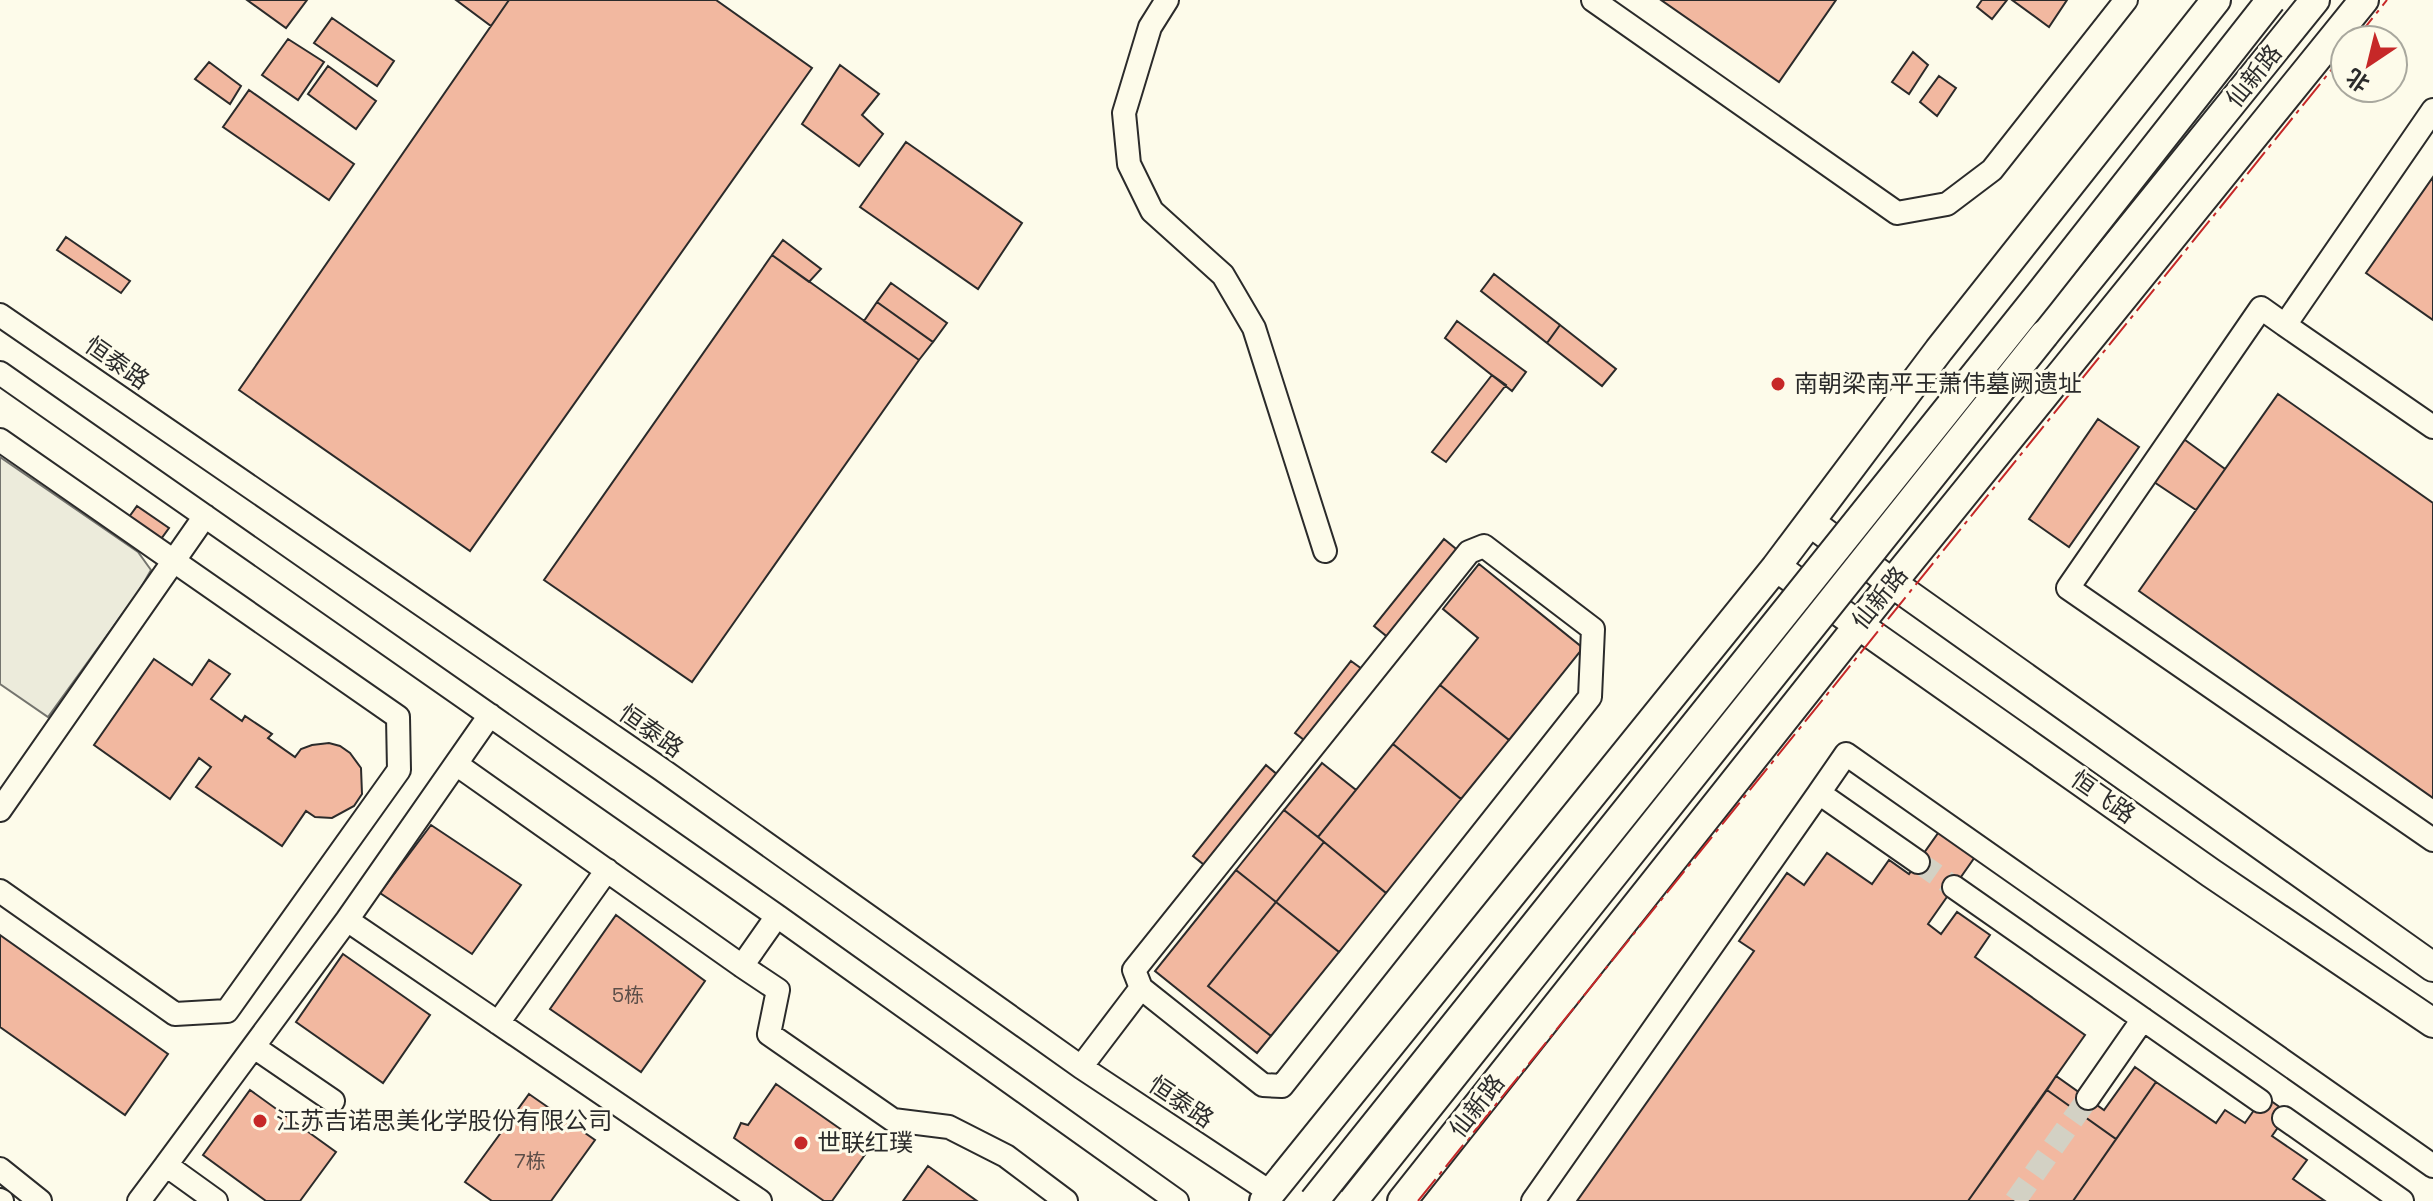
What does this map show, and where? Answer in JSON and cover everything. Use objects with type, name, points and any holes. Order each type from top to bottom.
[{"type":"main road","points":[[2009,262],[2063,175],[2204,0]]},
{"type":"main road","points":[[1267,1197],[1776,567],[1939,350],[2216,0]]},
{"type":"main road","name":"仙新路","points":[[1314,1201],[2271,0]]},
{"type":"main road","name":"仙新路","points":[[1353,1201],[2315,0]]},
{"type":"main road","name":"仙新路","points":[[1402,1201],[1892,583],[2364,0]]},
{"type":"main road","points":[[1810,522],[2433,967]]},
{"type":"main road","name":"恒飞路","points":[[1776,567],[2211,873],[2433,1023]]},
{"type":"street","points":[[1167,0],[1150,27],[1124,113],[1129,164],[1152,211],[1223,275],[1254,328],[1325,551]]},
{"type":"street","points":[[1593,0],[1897,213],[1947,204],[1992,170],[2126,0]]},
{"type":"street","points":[[2285,325],[2433,110]]},
{"type":"street","points":[[2433,427],[2261,308],[2068,588],[2433,840]]},
{"type":"street","name":"恒泰路","points":[[0,315],[661,769],[1267,1197]]},
{"type":"street","points":[[0,373],[777,916],[1177,1201]]},
{"type":"street","points":[[0,440],[398,717],[399,770],[227,1011],[175,1014],[0,891]]},
{"type":"street","points":[[0,810],[205,516]]},
{"type":"street","points":[[1484,546],[1593,629],[1590,697],[1282,1086],[1263,1085],[1141,988],[1134,970],[1469,552],[1484,546]]},
{"type":"street","points":[[150,1197],[166,1165],[347,920],[490,715]]},
{"type":"street","points":[[1533,1201],[1846,754],[2433,1166]]},
{"type":"street","points":[[456,764],[778,990],[769,1034],[893,1120],[949,1127],[1006,1156],[1066,1201]]},
{"type":"street","points":[[1819,793],[1918,862]]},
{"type":"street","points":[[498,1023],[607,870]]},
{"type":"street","points":[[1954,887],[2260,1101]]},
{"type":"street","points":[[742,966],[777,916]]},
{"type":"street","points":[[347,920],[760,1201]]},
{"type":"street","points":[[1081,1067],[1141,988]]},
{"type":"street","points":[[2088,1098],[2143,1019]]},
{"type":"street","points":[[254,1047],[333,1101]]},
{"type":"street","points":[[2284,1118],[2402,1201]]},
{"type":"street","points":[[166,1165],[216,1201]]},
{"type":"street","points":[[0,1169],[40,1201]]},
{"type":"shaded area","points":[[0,457],[138,552],[151,570],[48,717],[0,684]]},
{"type":"building","points":[[247,0],[307,0],[286,28]]},
{"type":"building","points":[[456,0],[509,0],[491,26]]},
{"type":"building","points":[[509,0],[716,0],[812,68],[470,551],[239,390]]},
{"type":"building","points":[[1661,0],[1836,0],[1779,82]]},
{"type":"building","points":[[1982,0],[2007,0],[1992,19],[1977,7]]},
{"type":"building","points":[[2012,0],[2067,0],[2049,27]]},
{"type":"building","points":[[332,18],[394,61],[377,86],[314,43]]},
{"type":"building","points":[[288,39],[324,62],[298,100],[262,75]]},
{"type":"building","points":[[1913,52],[1928,65],[1909,94],[1892,82]]},
{"type":"building","points":[[209,62],[241,86],[230,104],[195,79]]},
{"type":"building","points":[[840,65],[879,94],[862,115],[883,134],[859,166],[802,124]]},
{"type":"building","points":[[328,66],[376,101],[356,129],[308,94]]},
{"type":"building","points":[[1939,76],[1956,88],[1937,116],[1920,102]]},
{"type":"building","points":[[249,90],[354,164],[329,200],[223,127]]},
{"type":"building","points":[[906,142],[1022,223],[978,289],[860,207]]},
{"type":"building","points":[[2433,177],[2433,320],[2366,273]]},
{"type":"building","points":[[66,237],[130,281],[121,293],[57,250]]},
{"type":"building","points":[[783,240],[821,269],[809,282],[772,255]]},
{"type":"building","points":[[772,255],[919,360],[692,682],[544,580]]},
{"type":"building","points":[[1494,274],[1560,325],[1547,343],[1481,291]]},
{"type":"building","points":[[891,283],[947,323],[933,342],[877,302]]},
{"type":"building","points":[[877,302],[933,342],[919,360],[864,321]]},
{"type":"building","points":[[1457,321],[1526,372],[1512,391],[1445,338]]},
{"type":"building","points":[[1560,325],[1616,369],[1602,386],[1547,343]]},
{"type":"building","points":[[1492,375],[1506,385],[1446,462],[1432,452]]},
{"type":"building","points":[[2278,394],[2433,503],[2433,798],[2139,591]]},
{"type":"building","points":[[2098,419],[2139,447],[2069,547],[2029,519]]},
{"type":"building","points":[[2181,437],[2225,469],[2196,510],[2151,480]]},
{"type":"building","points":[[137,506],[169,528],[161,539],[129,517]]},
{"type":"building","points":[[1444,539],[1461,553],[1390,639],[1374,626]]},
{"type":"building","points":[[1479,564],[1583,648],[1509,740],[1440,685],[1478,638],[1443,609]]},
{"type":"building","points":[[154,659],[192,685],[209,660],[230,674],[211,699],[242,721],[245,716],[272,734],[268,738],[295,757],[301,749],[329,743],[350,753],[361,768],[362,794],[354,806],[332,818],[315,817],[306,811],[282,846],[196,787],[211,767],[199,758],[170,799],[94,745]]},
{"type":"building","points":[[1351,661],[1366,672],[1308,743],[1295,733]]},
{"type":"building","points":[[1440,685],[1509,740],[1461,799],[1393,744]]},
{"type":"building","points":[[1393,744],[1461,799],[1386,893],[1318,837]]},
{"type":"building","points":[[1322,763],[1356,790],[1318,837],[1284,810]]},
{"type":"building","points":[[1266,765],[1279,776],[1208,868],[1193,856]]},
{"type":"building","points":[[1284,810],[1324,842],[1276,902],[1236,870]]},
{"type":"building","points":[[431,825],[521,885],[472,954],[380,893]]},
{"type":"building","points":[[1941,829],[1977,854],[1928,924],[1941,934],[1957,912],[1990,935],[1975,957],[2085,1035],[1968,1201],[1577,1201],[1754,951],[1739,941],[1787,873],[1804,885],[1827,853],[1872,884],[1889,860],[1909,874]]},
{"type":"building","points":[[1324,842],[1386,893],[1339,952],[1276,902]]},
{"type":"building","points":[[1236,870],[1276,902],[1208,986],[1271,1036],[1257,1053],[1155,971]]},
{"type":"building","points":[[1276,902],[1339,952],[1271,1036],[1208,986]]},
{"type":"building","points":[[616,915],[705,981],[641,1072],[550,1009]]},
{"type":"building","points":[[0,935],[168,1054],[125,1115],[0,1027]]},
{"type":"building","points":[[343,954],[430,1015],[383,1083],[296,1022]]},
{"type":"building","points":[[2135,1067],[2156,1082],[2116,1139],[2047,1090],[2056,1076],[2104,1110]]},
{"type":"building","points":[[2156,1082],[2216,1123],[2225,1110],[2245,1123],[2264,1096],[2288,1113],[2272,1136],[2307,1160],[2293,1179],[2325,1201],[2073,1201]]},
{"type":"building","name":"世联红璞","points":[[776,1084],[869,1149],[832,1201],[824,1201],[734,1138],[741,1123],[748,1125]]},
{"type":"building","name":"江苏吉诺思美化学股份有限公司","points":[[250,1090],[336,1152],[300,1201],[266,1201],[203,1155]]},
{"type":"building","points":[[2047,1090],[2116,1139],[2073,1201],[1968,1201]]},
{"type":"building","points":[[529,1094],[595,1140],[551,1201],[492,1201],[465,1182]]},
{"type":"building","points":[[928,1166],[977,1201],[903,1201]]},
{"type":"tunnel","points":[[1918,862],[1954,887]]},
{"type":"tunnel","points":[[2015,1201],[2088,1098]]},
{"type":"power","points":[[2368,24],[2387,0]]},
{"type":"power","points":[[1418,1201],[2329,73]]},
{"type":"place","name":"南朝梁南平王萧伟墓阙遗址","points":[[1778,384]]},
{"type":"place","name":"江苏吉诺思美化学股份有限公司","points":[[260,1121]]},
{"type":"place","name":"世联红璞","points":[[801,1143]]}]
